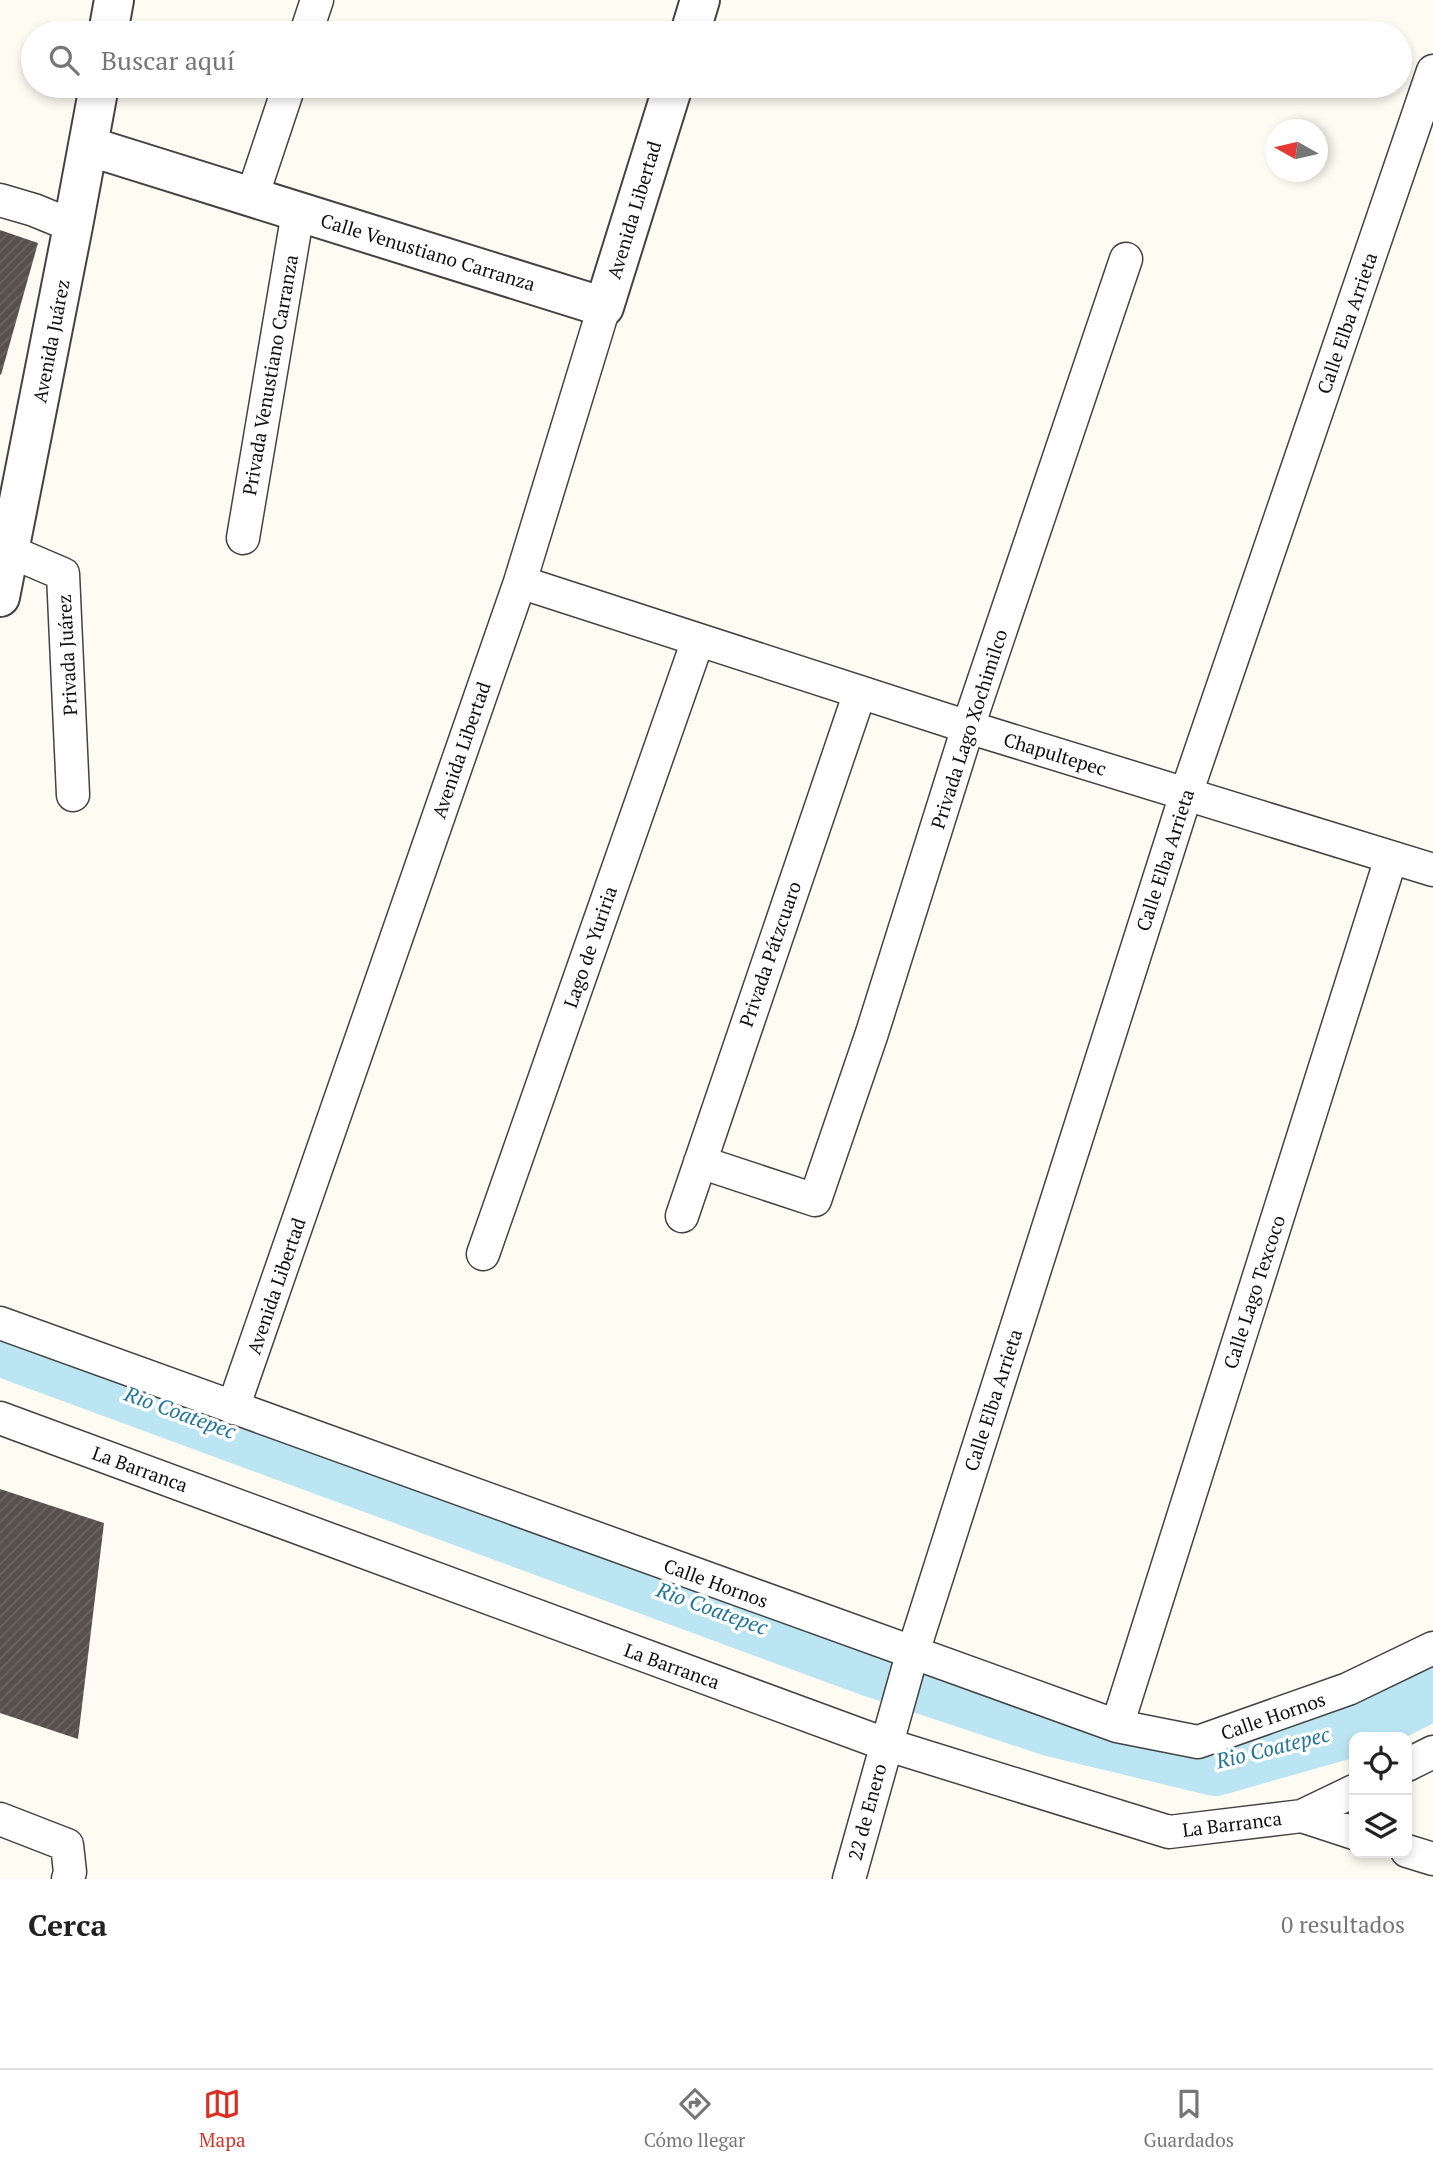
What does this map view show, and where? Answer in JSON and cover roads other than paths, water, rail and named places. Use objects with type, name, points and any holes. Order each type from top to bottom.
[{"type":"street","points":[[110,21],[114,0]]},
{"type":"street","points":[[310,21],[317,0]]},
{"type":"street","points":[[694,21],[700,0]]},
{"type":"street","name":"Calle Elba Arrieta","points":[[886,1740],[1186,794],[1433,71]]},
{"type":"street","name":"Avenida Juárez","points":[[0,597],[97,98]]},
{"type":"street","points":[[252,197],[285,98]]},
{"type":"street","name":"Avenida Libertad","points":[[233,1408],[520,582],[669,98]]},
{"type":"street","name":"Calle Venustiano Carranza","points":[[88,146],[604,307]]},
{"type":"street","points":[[0,200],[74,226]]},
{"type":"street","name":"Privada Venustiano Carranza","points":[[243,538],[298,212]]},
{"type":"street","name":"Privada Lago Xochimilco","points":[[700,1163],[815,1200],[872,1033],[968,727],[1126,259]]},
{"type":"street","name":"Privada Juárez","points":[[9,551],[63,574],[73,794]]},
{"type":"street","name":"Chapultepec","points":[[520,582],[968,727],[1433,870]]},
{"type":"street","name":"Lago de Yuriria","points":[[483,1254],[698,640]]},
{"type":"street","name":"Privada Pátzcuaro","points":[[682,1216],[860,692]]},
{"type":"street","name":"Calle Lago Texcoco","points":[[1117,1726],[1391,858]]},
{"type":"street","name":"Calle Hornos","points":[[0,1323],[911,1660],[1117,1726],[1199,1742],[1348,1689],[1433,1648]]},
{"type":"street","name":"La Barranca","points":[[0,1418],[886,1740],[1169,1832],[1302,1816],[1349,1793]]},
{"type":"street","name":"22 de Enero","points":[[849,1879],[886,1740]]},
{"type":"street","points":[[1412,1762],[1433,1752]]},
{"type":"street","points":[[1302,1816],[1349,1831]]},
{"type":"street","points":[[0,1819],[67,1845],[70,1872],[68,1879]]},
{"type":"street","points":[[1412,1853],[1433,1859]]},
{"type":"waterway","name":"Rio Coatepec","points":[[0,1347],[872,1668],[1050,1727],[1215,1767],[1370,1723],[1433,1691]]}]
